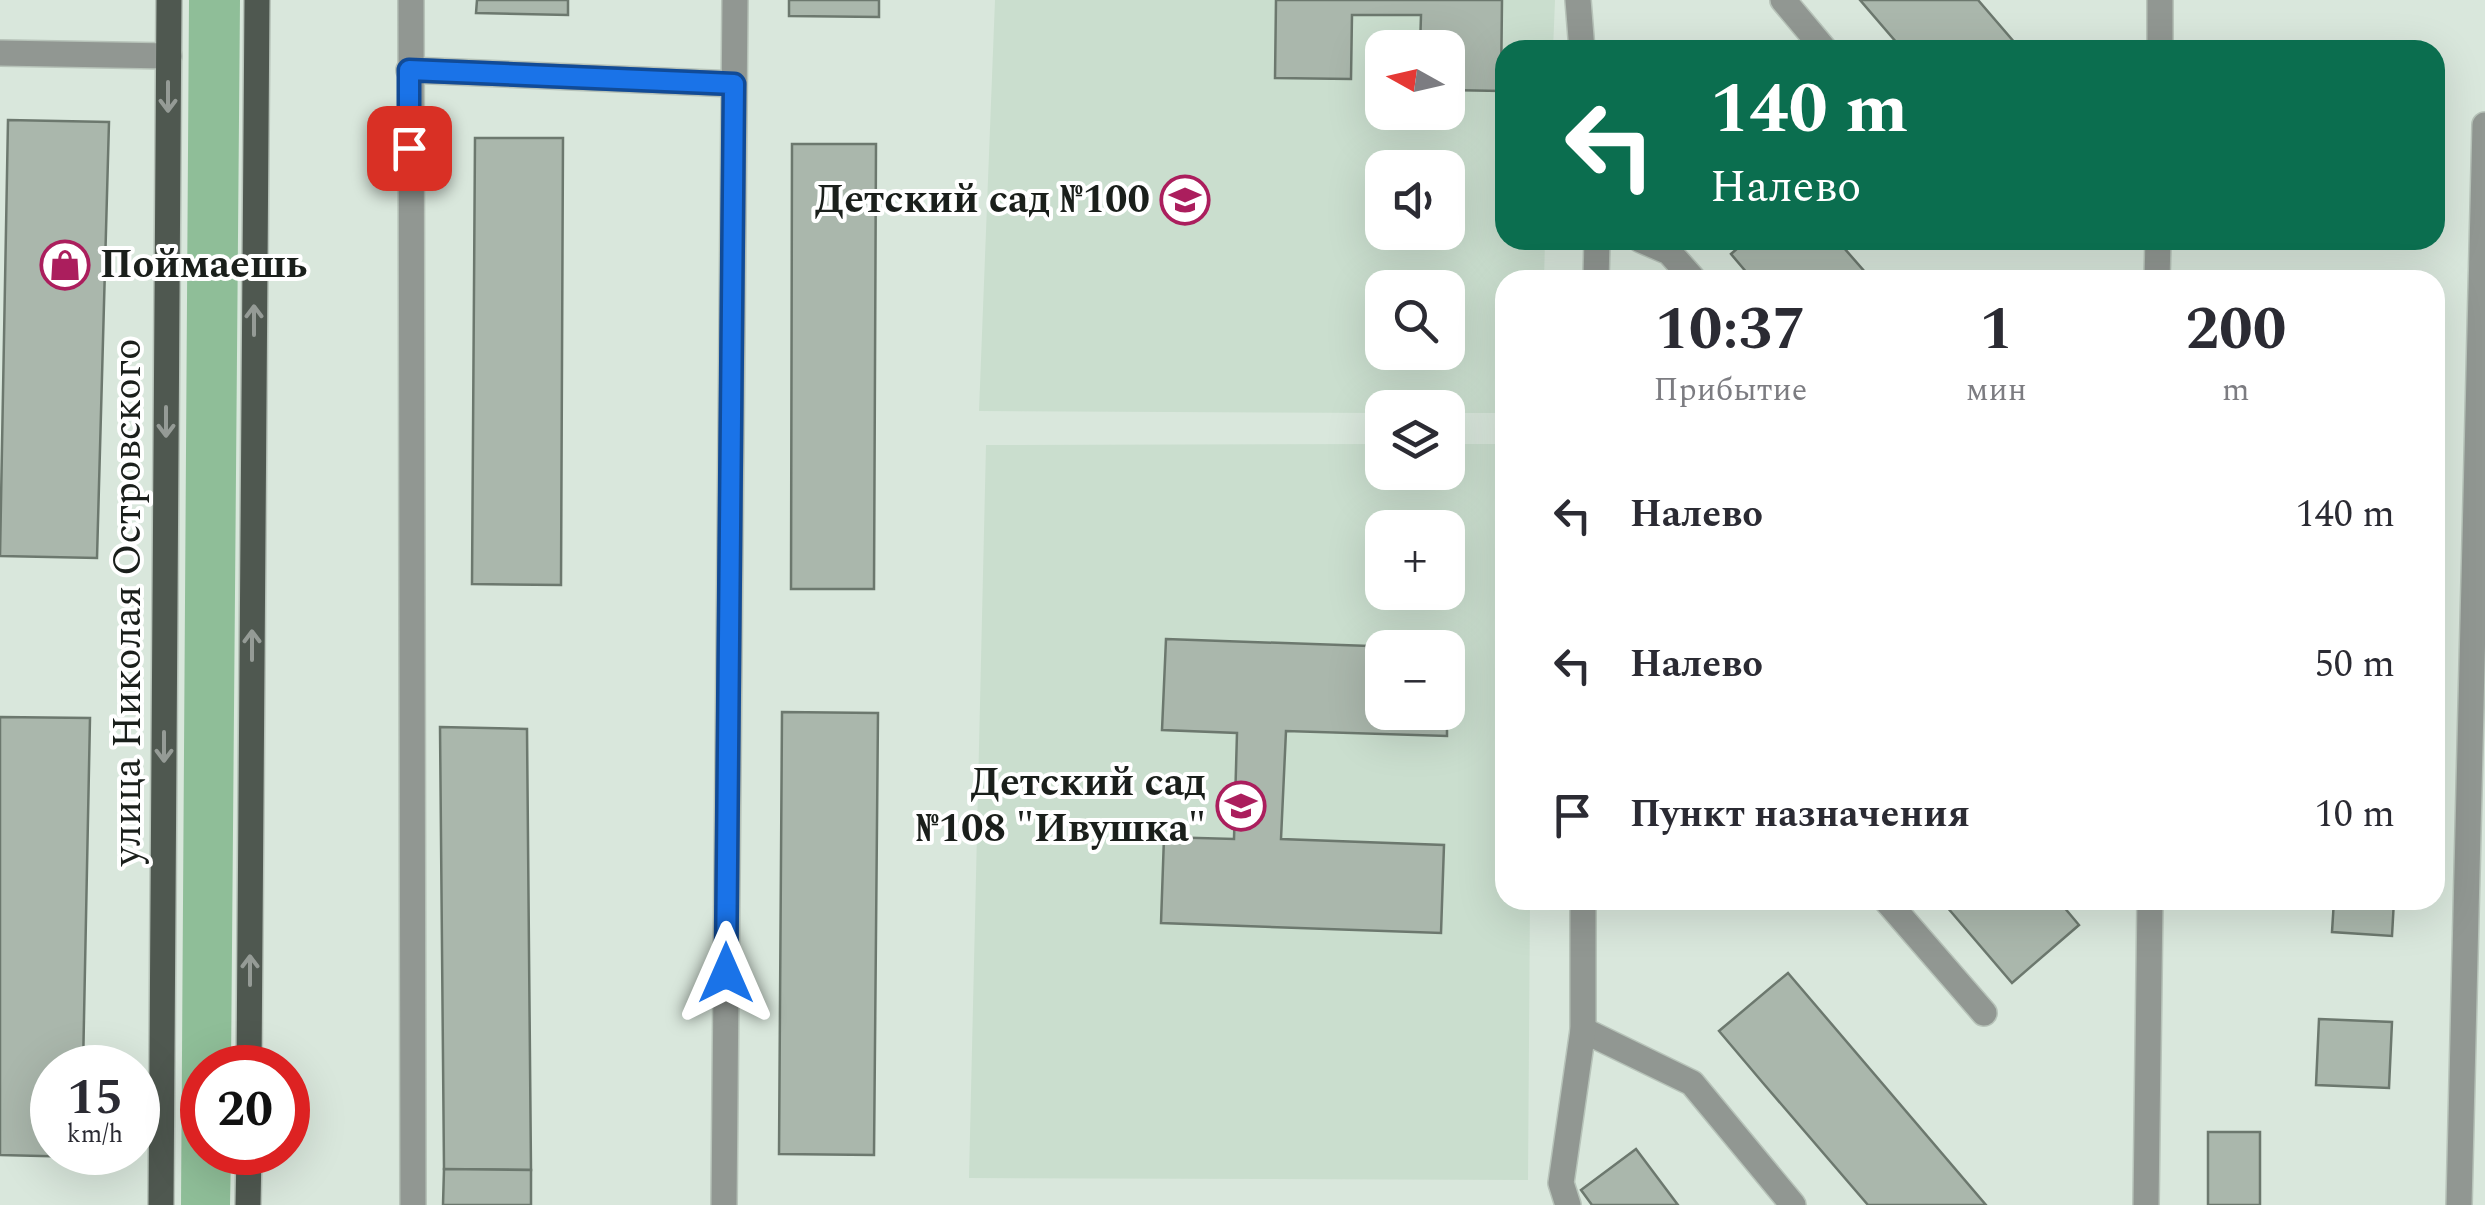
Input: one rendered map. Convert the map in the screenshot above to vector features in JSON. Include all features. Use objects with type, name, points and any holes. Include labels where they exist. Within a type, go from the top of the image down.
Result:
[{"type":"main road","name":"улица Николая Островского","points":[[161,1205],[169,0]]},
{"type":"main road","points":[[249,1045],[257,0]]},
{"type":"main road","points":[[248,1205],[249,1175]]},
{"type":"street","points":[[411,0],[413,1205]]},
{"type":"street","points":[[724,1205],[735,0]]},
{"type":"street","points":[[1578,0],[1581,40]]},
{"type":"street","points":[[1783,0],[1817,40]]},
{"type":"street","points":[[2160,0],[2160,40]]},
{"type":"street","points":[[0,54],[168,56]]},
{"type":"street","points":[[409,70],[734,84]]},
{"type":"street","points":[[2459,1205],[2484,125]]},
{"type":"street","points":[[1664,250],[1685,270]]},
{"type":"street","points":[[1568,1205],[1561,1183],[1583,1030],[1583,910]]},
{"type":"street","points":[[1895,910],[1984,1013]]},
{"type":"street","points":[[2146,1205],[2150,910]]},
{"type":"street","points":[[1583,1030],[1692,1083],[1793,1205]]},
{"type":"shaded area","name":"Детский сад №100","points":[[995,0],[1555,0],[1553,40],[1495,40],[1495,250],[1545,250],[1544,270],[1495,270],[1495,413],[1465,413],[1465,390],[1365,390],[1365,413],[979,411]]},
{"type":"shaded area","name":"Детский сад №108 \"Ивушка\"","points":[[1365,444],[1365,490],[1465,490],[1465,444],[1495,444],[1495,910],[1530,910],[1528,1180],[969,1178],[986,445]]},
{"type":"green space","points":[[189,0],[240,0],[231,1045],[182,1045]]},
{"type":"green space","points":[[181,1175],[231,1175],[230,1205],[181,1205]]},
{"type":"building","points":[[477,0],[568,0],[568,15],[476,13]]},
{"type":"building","points":[[789,0],[879,0],[879,17],[789,16]]},
{"type":"building","points":[[1276,0],[1502,0],[1502,40],[1495,40],[1495,91],[1465,90],[1465,30],[1421,30],[1421,15],[1352,15],[1351,79],[1275,78]]},
{"type":"building","points":[[1860,0],[1978,0],[2012,40],[1894,40]]},
{"type":"building","points":[[8,120],[109,122],[97,558],[0,556]]},
{"type":"building","points":[[475,138],[563,138],[561,585],[472,584]]},
{"type":"building","points":[[792,144],[876,144],[874,589],[791,589]]},
{"type":"building","points":[[1736,250],[1846,250],[1863,270],[1745,270],[1731,254]]},
{"type":"building","points":[[1166,639],[1365,646],[1365,730],[1447,730],[1447,736],[1286,731],[1281,839],[1444,845],[1441,933],[1161,923],[1164,837],[1234,839],[1237,733],[1162,730]]},
{"type":"building","points":[[782,712],[878,713],[874,1155],[779,1154]]},
{"type":"building","points":[[0,717],[90,718],[83,1045],[30,1045],[30,1156],[0,1155]]},
{"type":"building","points":[[440,727],[527,729],[531,1170],[444,1169]]},
{"type":"building","points":[[1950,910],[2066,910],[2079,925],[2012,983]]},
{"type":"building","points":[[2333,910],[2393,910],[2392,936],[2332,932]]},
{"type":"building","points":[[1788,973],[1986,1205],[1868,1205],[1763,1083],[1719,1031]]},
{"type":"building","points":[[2319,1019],[2392,1022],[2389,1088],[2316,1085]]},
{"type":"building","points":[[2208,1132],[2260,1132],[2260,1205],[2208,1205]]},
{"type":"building","points":[[1636,1149],[1678,1205],[1592,1205],[1581,1190]]},
{"type":"building","points":[[444,1169],[531,1170],[531,1205],[443,1205]]},
{"type":"place","name":"Детский сад №100","points":[[1185,200]]},
{"type":"place","name":"Поймаешь","points":[[65,265]]},
{"type":"place","name":"Детский сад №108 \"Ивушка\"","points":[[1241,806]]},
{"type":"route","points":[[409,148],[409,70],[734,84],[726,973]]}]
